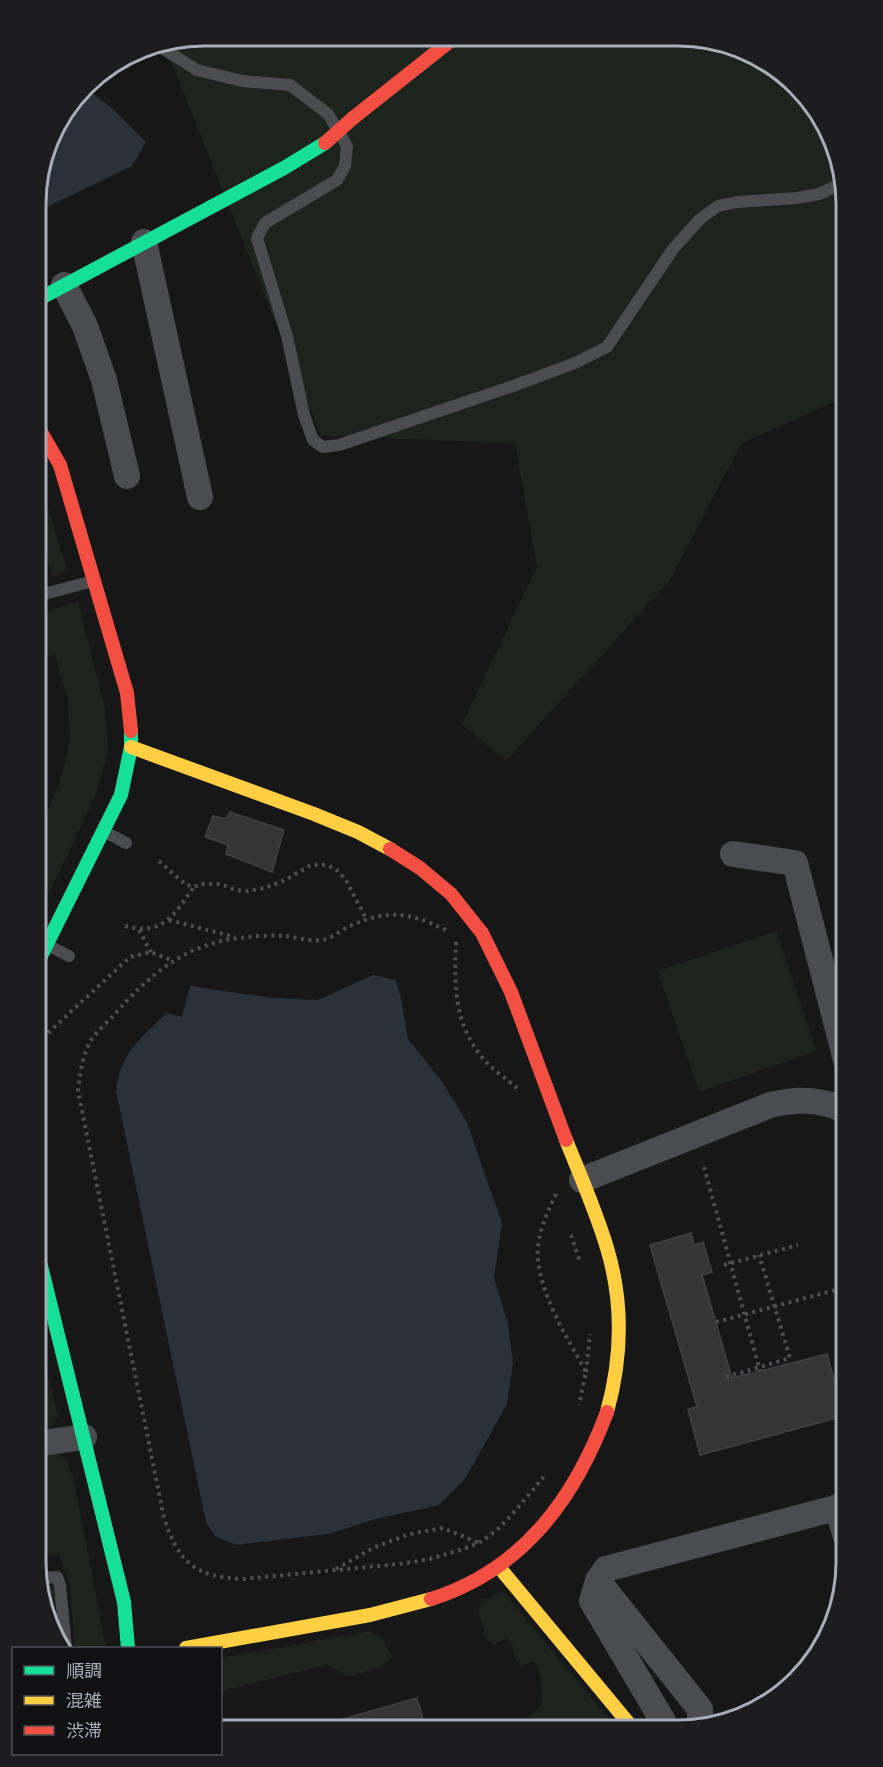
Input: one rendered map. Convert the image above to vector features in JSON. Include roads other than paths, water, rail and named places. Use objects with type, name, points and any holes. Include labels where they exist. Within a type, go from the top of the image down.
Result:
[{"type":"street","points":[[47,294],[284,168],[324,143],[443,46]]},
{"type":"street","points":[[144,242],[200,497]]},
{"type":"street","points":[[64,285],[85,326],[104,380],[127,476]]},
{"type":"street","points":[[46,943],[121,795],[131,747],[131,720],[127,693],[60,465],[47,442]]},
{"type":"street","points":[[131,747],[345,825],[399,853],[440,884],[480,930],[497,958],[607,1248],[615,1286],[618,1328],[616,1377],[597,1442],[564,1501],[533,1538],[500,1567],[453,1592],[392,1611],[192,1647]]},
{"type":"street","points":[[733,854],[795,863],[836,1021]]},
{"type":"street","points":[[582,1180],[787,1101],[804,1099],[821,1101],[836,1107]]},
{"type":"street","points":[[46,1287],[124,1602],[128,1647]]},
{"type":"street","points":[[46,1443],[84,1437]]},
{"type":"street","points":[[662,1720],[592,1601],[598,1581],[606,1569],[836,1508]]},
{"type":"street","points":[[500,1567],[626,1720]]},
{"type":"street","points":[[598,1581],[700,1709],[700,1718]]},
{"type":"lane","points":[[167,51],[197,70],[242,81],[290,85],[328,114],[347,146],[345,166],[337,180],[265,223],[257,238],[286,336],[304,415],[313,440],[323,447],[339,445],[516,385],[575,363],[607,347],[673,249],[700,219],[718,206],[737,202],[797,198],[819,194],[835,187]]},
{"type":"lane","points":[[47,593],[94,581]]},
{"type":"lane","points":[[104,832],[126,843]]},
{"type":"lane","points":[[46,944],[69,956]]},
{"type":"lane","points":[[47,1578],[57,1577],[60,1584],[65,1635]]}]
